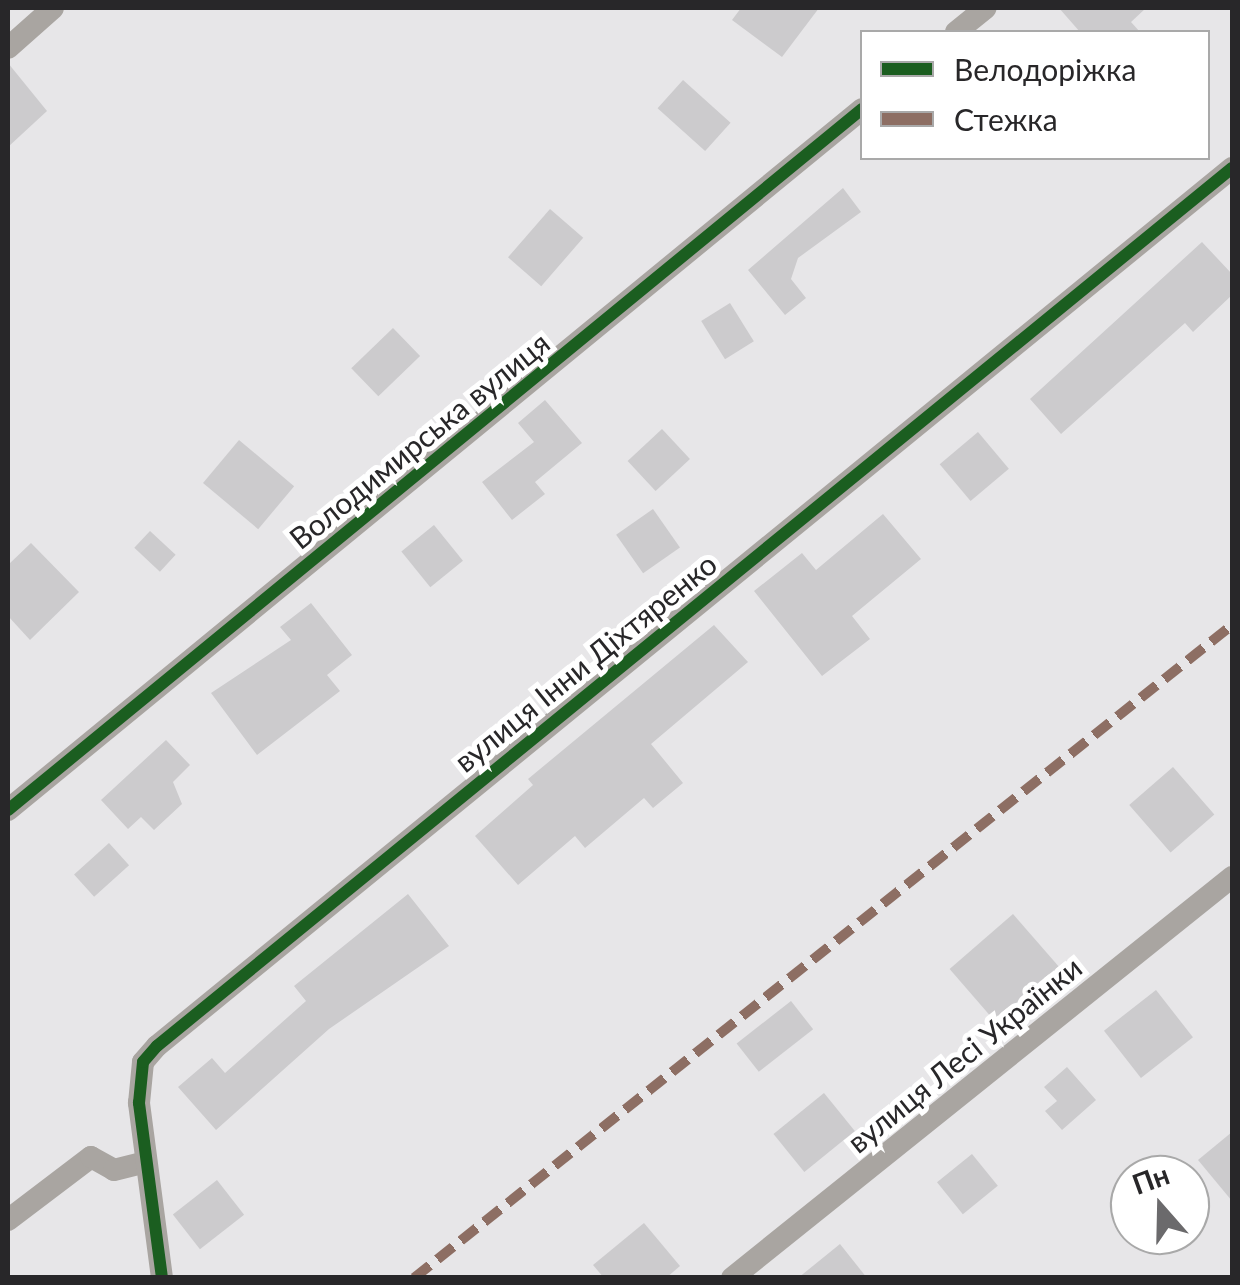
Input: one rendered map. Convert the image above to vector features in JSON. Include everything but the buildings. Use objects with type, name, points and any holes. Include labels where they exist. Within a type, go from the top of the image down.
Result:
[{"type":"street","points":[[8,48],[53,8]]},
{"type":"street","points":[[958,30],[986,8]]},
{"type":"street","name":"Володимирська вулиця","points":[[8,810],[860,111]]},
{"type":"street","name":"вулиця Інни Діхтяренко","points":[[162,1278],[146,1162],[140,1079],[157,1046],[1232,168]]},
{"type":"street","name":"вулиця Лесі Українки","points":[[732,1278],[1232,878]]},
{"type":"street","points":[[8,1220],[91,1156],[114,1170],[146,1162]]},
{"type":"marked path","points":[[414,1278],[1232,625]]},
{"type":"cycle path","points":[[8,810],[860,111]]},
{"type":"cycle path","points":[[162,1278],[139,1103],[143,1062],[157,1046],[1232,168]]}]
